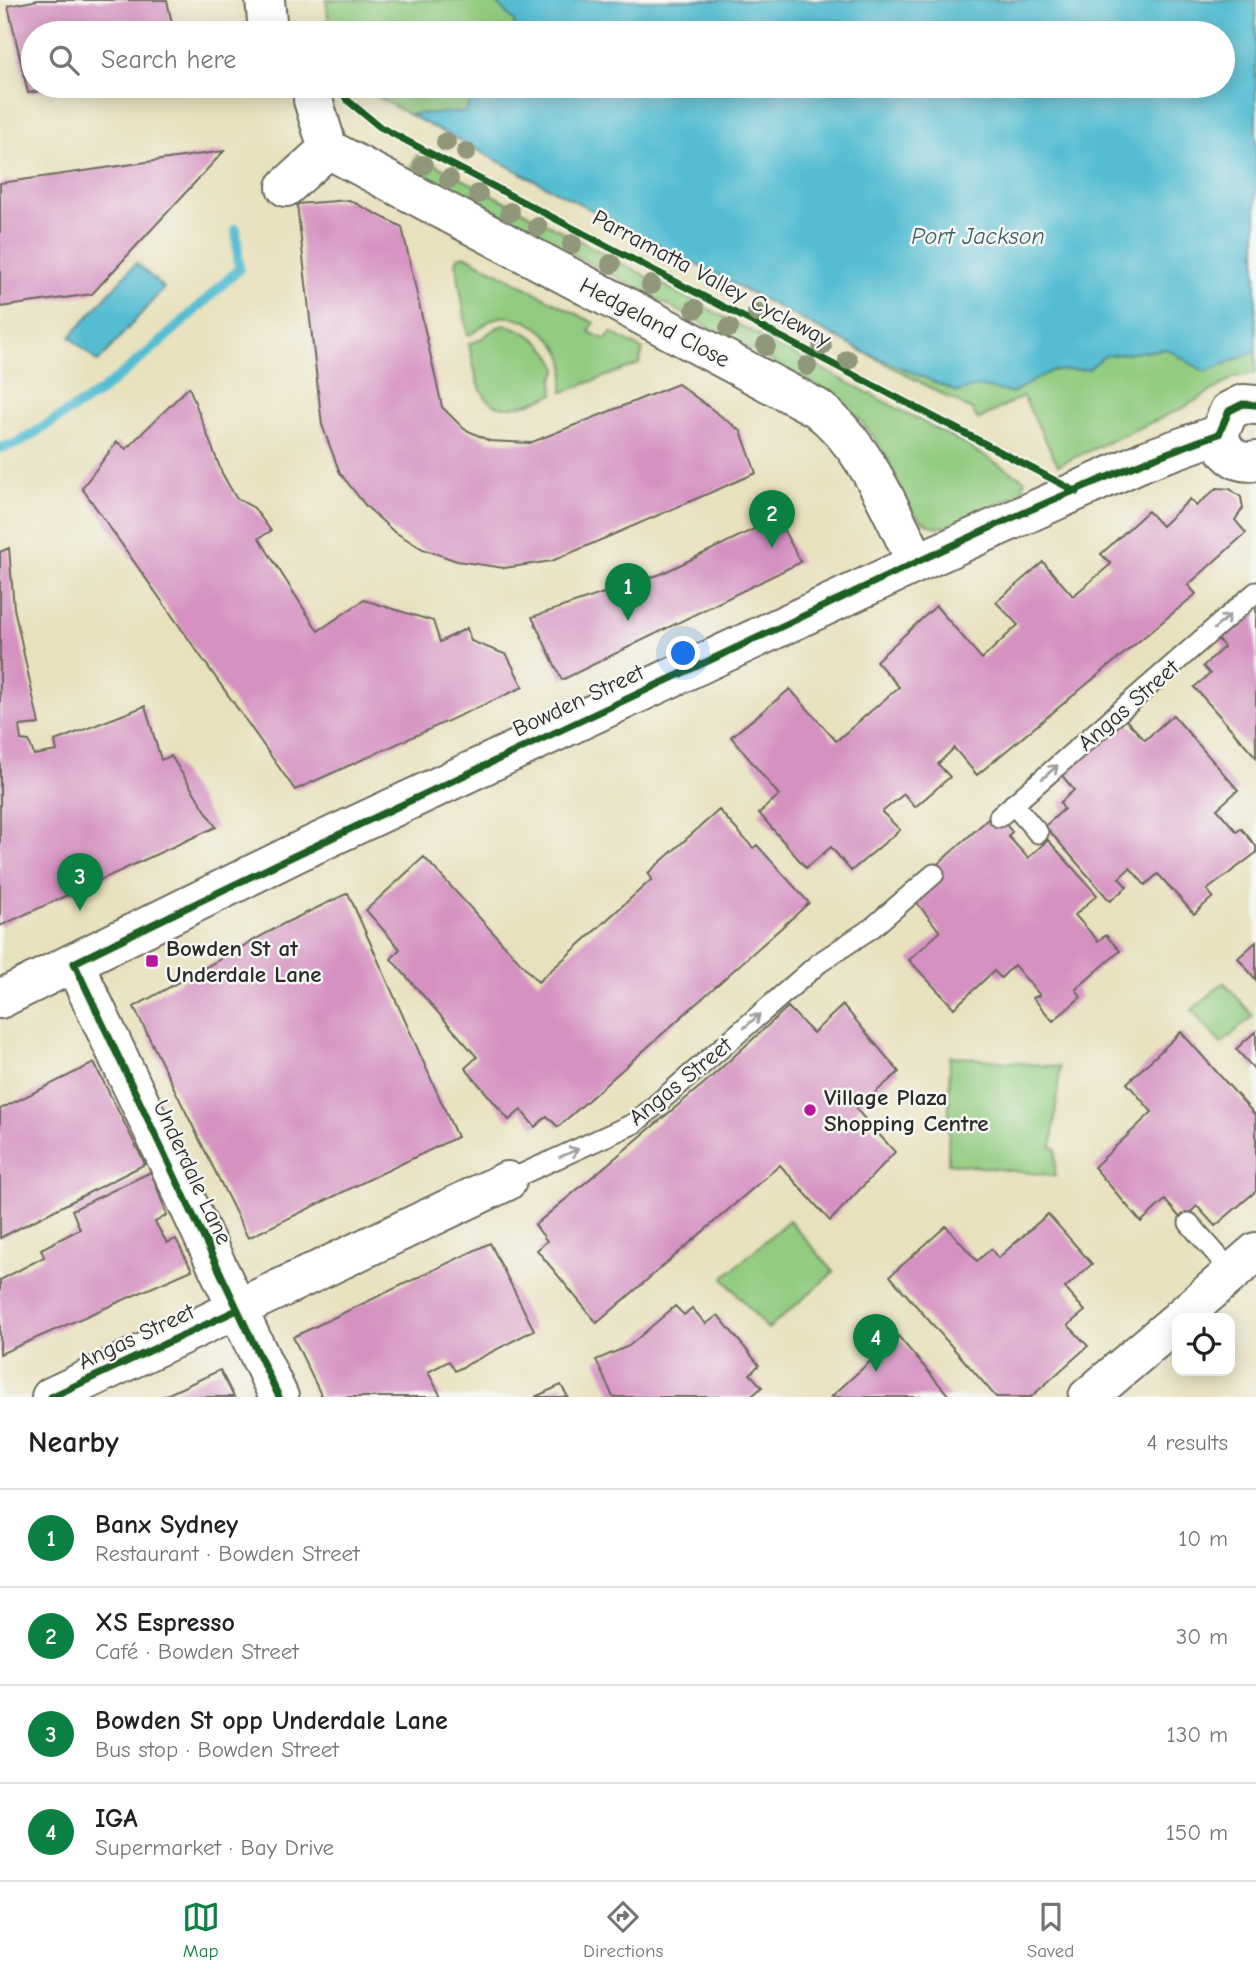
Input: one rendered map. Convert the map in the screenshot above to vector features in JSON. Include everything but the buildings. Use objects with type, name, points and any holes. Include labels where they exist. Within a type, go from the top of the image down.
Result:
[{"type":"street","points":[[286,187],[328,149],[313,100]]},
{"type":"street","name":"Hedgeland Close","points":[[328,149],[817,408],[842,430],[866,461],[917,563]]},
{"type":"street","points":[[1256,405],[1243,404],[1228,411],[1219,434],[1229,455],[1244,462],[1256,461]]},
{"type":"street","name":"Bowden Street","points":[[0,999],[298,852],[917,563],[1146,460],[1219,434]]},
{"type":"street","name":"Underdale Lane","points":[[74,963],[279,1397]]},
{"type":"street","name":"Angas Street","points":[[51,1397],[507,1181]]},
{"type":"street","points":[[1187,1313],[1244,1263]]},
{"type":"street","points":[[1088,1397],[1172,1326]]},
{"type":"lane","name":"Angas Street","points":[[1038,833],[1006,810],[1256,592]]},
{"type":"lane","name":"Angas Street","points":[[507,1181],[635,1123],[819,963],[873,927],[934,874]]},
{"type":"lane","points":[[1189,1223],[1244,1263]]},
{"type":"green space","points":[[326,0],[494,0],[514,21],[329,21]]},
{"type":"green space","points":[[379,98],[472,98],[465,113],[408,114]]},
{"type":"green space","points":[[417,155],[959,441],[1025,480],[1022,492],[976,516],[948,526],[934,526],[923,521],[913,512],[906,500],[888,459],[877,442],[836,396],[411,166]]},
{"type":"green space","points":[[464,255],[594,323],[589,332],[606,340],[611,332],[643,350],[639,364],[563,392],[564,360],[555,343],[539,328],[520,319],[500,317],[468,335],[456,263],[458,257]]},
{"type":"green space","points":[[1256,284],[1256,373],[1235,377],[1185,407],[1058,465],[1023,396],[978,420],[972,410],[856,348],[912,328]]},
{"type":"green space","points":[[506,325],[531,335],[549,353],[558,369],[553,379],[554,394],[514,407],[501,407],[483,394],[469,343]]},
{"type":"green space","points":[[1224,982],[1253,1016],[1221,1044],[1192,1010]]},
{"type":"green space","points":[[950,1056],[1060,1067],[1052,1147],[1056,1148],[1055,1176],[948,1163]]},
{"type":"green space","points":[[789,1220],[834,1272],[768,1329],[723,1278]]},
{"type":"water","name":"Port Jackson","points":[[494,0],[1256,0],[1256,351],[1205,372],[1167,349],[1104,356],[1089,369],[1051,371],[1012,393],[977,386],[957,392],[856,348],[408,114],[465,112],[471,98],[1235,98],[1235,21],[514,21]]},
{"type":"water","points":[[136,263],[164,288],[98,362],[70,337]]},
{"type":"waterway","points":[[0,448],[18,443],[100,392],[163,340],[239,269],[236,229]]},
{"type":"cycle path","name":"Parramatta Valley Cycleway","points":[[346,98],[380,127],[1077,492]]},
{"type":"cycle path","points":[[279,1397],[74,963],[976,534],[1096,481],[1219,434],[1229,411],[1243,404],[1256,405]]},
{"type":"cycle path","points":[[51,1397],[237,1310]]},
{"type":"place","name":"XS Espresso","points":[[772,548]]},
{"type":"place","name":"Banx Sydney","points":[[628,621]]},
{"type":"place","name":"Bowden St opp Underdale Lane","points":[[80,911]]},
{"type":"place","name":"Bowden St at Underdale Lane","points":[[152,961]]},
{"type":"place","name":"Village Plaza Shopping Centre","points":[[810,1110]]},
{"type":"place","name":"IGA","points":[[876,1372]]}]
